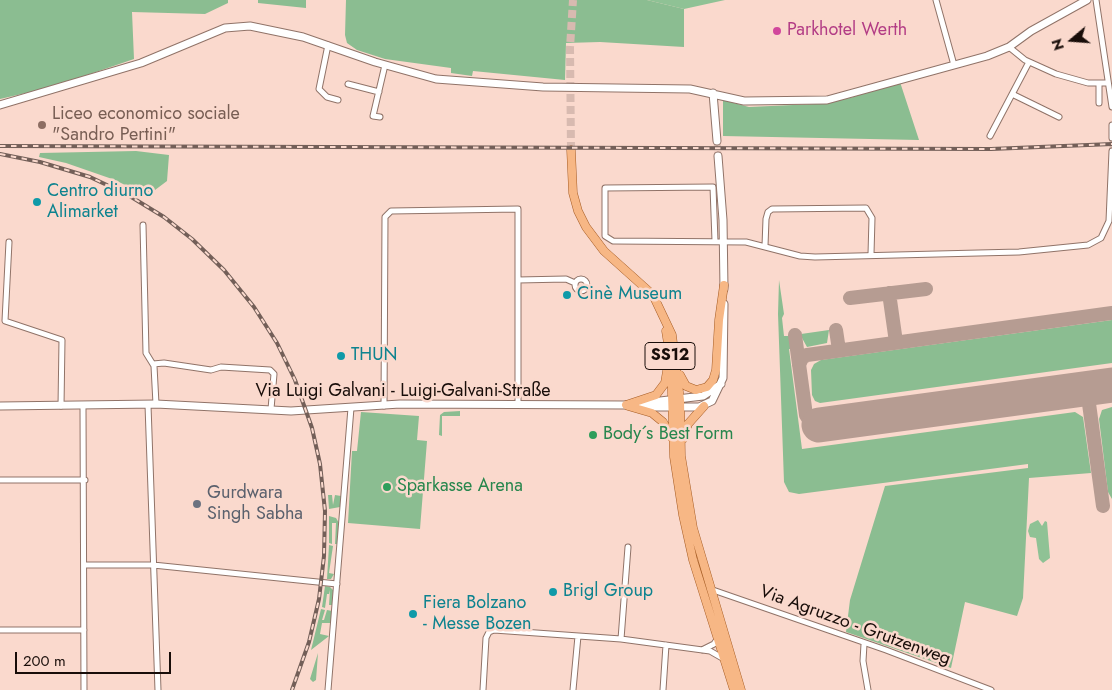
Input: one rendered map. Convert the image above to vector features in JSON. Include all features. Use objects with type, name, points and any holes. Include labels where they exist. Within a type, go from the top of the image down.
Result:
[{"type":"main road","name":"SS12","points":[[571,150],[573,193],[578,211],[586,228],[604,251],[656,299],[668,324],[676,351]]},
{"type":"main road","points":[[676,351],[679,371],[685,384],[696,390],[710,385],[716,370],[719,320],[724,285]]},
{"type":"main road","name":"SS12","points":[[643,286],[659,312],[669,346],[671,405]]},
{"type":"main road","points":[[626,405],[654,396],[666,381],[667,355],[659,312]]},
{"type":"main road","points":[[676,351],[681,453],[693,528],[741,690]]},
{"type":"main road","points":[[626,405],[652,413],[662,422],[673,447]]},
{"type":"main road","points":[[671,405],[673,447],[687,537],[734,690]]},
{"type":"main road","points":[[681,453],[688,424],[704,406]]},
{"type":"street","points":[[936,0],[954,65]]},
{"type":"street","points":[[0,105],[141,63],[225,28],[250,26],[328,46],[385,65],[436,79],[596,89],[680,88],[713,93],[744,101],[826,100],[954,65],[1009,47],[1032,31],[1087,0]]},
{"type":"street","points":[[1096,0],[1112,107]]},
{"type":"street","points":[[328,46],[319,89],[327,97],[338,100]]},
{"type":"street","points":[[1009,47],[1029,62],[1056,74],[1099,84],[1107,83]]},
{"type":"street","points":[[990,136],[1029,62]]},
{"type":"street","points":[[380,117],[373,116],[385,65]]},
{"type":"street","points":[[348,84],[379,92]]},
{"type":"street","points":[[1099,84],[1099,103]]},
{"type":"street","points":[[713,93],[717,141]]},
{"type":"street","points":[[1012,94],[1059,117]]},
{"type":"street","points":[[1112,125],[1112,138]]},
{"type":"street","points":[[715,241],[713,187],[605,188],[605,236],[612,241],[715,241],[724,241],[765,246],[800,256],[990,254],[1094,243],[1101,238],[1109,226],[1112,151]]},
{"type":"street","points":[[680,404],[704,406],[712,401],[721,384],[724,241],[718,156]]},
{"type":"street","points":[[765,246],[766,219],[768,212],[772,209],[866,208],[872,218],[871,254]]},
{"type":"street","points":[[384,406],[385,217],[391,211],[518,209],[518,405]]},
{"type":"street","points":[[143,225],[146,353],[153,364],[156,404]]},
{"type":"street","points":[[9,242],[5,321],[62,340],[61,406]]},
{"type":"street","points":[[518,280],[566,279],[575,283]]},
{"type":"street","points":[[153,364],[164,363],[211,370],[221,368],[270,370],[274,374],[271,410]]},
{"type":"street","points":[[680,404],[709,394],[721,384]]},
{"type":"street","name":"Via Luigi Galvani - Luigi-Galvani-Straße","points":[[0,406],[156,404],[291,411],[384,406],[680,404]]},
{"type":"street","points":[[148,405],[158,690]]},
{"type":"street","points":[[83,406],[85,480],[84,690]]},
{"type":"street","points":[[328,690],[350,408]]},
{"type":"street","points":[[0,480],[85,480]]},
{"type":"street","points":[[621,639],[628,547]]},
{"type":"street","points":[[84,565],[153,565],[337,584]]},
{"type":"street","name":"Via Agruzzo - Grutzenweg","points":[[710,589],[864,644],[886,650],[991,690]]},
{"type":"street","points":[[0,630],[84,630]]},
{"type":"street","points":[[483,690],[486,638],[489,632],[494,630],[621,639],[702,650],[716,653],[725,660]]},
{"type":"street","points":[[573,690],[578,636]]},
{"type":"street","points":[[702,650],[714,644],[718,638]]},
{"type":"street","points":[[864,644],[863,661],[868,690]]},
{"type":"street","points":[[662,690],[666,645]]},
{"type":"green space","points":[[0,0],[228,0],[228,3],[205,14],[132,12],[134,59],[52,87],[0,99]]},
{"type":"green space","points":[[258,0],[306,0],[306,8],[258,3]]},
{"type":"green space","points":[[346,0],[647,0],[684,9],[684,47],[600,42],[566,43],[565,80],[473,71],[472,76],[451,73],[451,68],[385,59],[357,50],[347,43],[345,35]]},
{"type":"green space","points":[[647,0],[725,0],[684,9]]},
{"type":"green space","points":[[900,82],[919,140],[723,136],[723,100],[749,107],[815,104],[850,98]]},
{"type":"green space","points":[[136,151],[169,155],[167,181],[147,196],[115,180],[66,163],[39,157],[40,153]]},
{"type":"green space","points":[[779,280],[784,314],[782,318],[784,336],[789,336],[802,449],[1075,412],[1083,417],[1091,473],[1029,478],[1023,598],[1017,616],[965,602],[951,668],[846,632],[850,600],[885,486],[1028,468],[1028,464],[799,494],[789,492],[784,482],[778,314]]},
{"type":"green space","points":[[1112,320],[1112,363],[820,403],[815,401],[812,395],[811,370],[814,364],[821,360]]},
{"type":"green space","points":[[829,330],[827,343],[807,347],[801,334]]},
{"type":"green space","points":[[1112,407],[1112,499],[1108,492],[1099,419],[1102,410]]},
{"type":"green space","points":[[460,411],[460,416],[442,416],[442,436],[439,435],[440,415],[444,412]]},
{"type":"green space","name":"Sparkasse Arena","points":[[361,412],[419,416],[417,440],[427,441],[420,529],[348,523],[352,451],[357,451]]},
{"type":"green space","points":[[328,495],[332,495],[333,505],[335,495],[341,496],[340,507],[329,509]]},
{"type":"green space","points":[[329,516],[336,518],[339,523],[337,544],[335,544],[336,523],[332,523],[332,544],[329,543]]},
{"type":"green space","points":[[1038,520],[1042,526],[1045,521],[1047,522],[1050,558],[1043,563],[1039,559],[1036,538],[1030,537],[1028,531],[1030,524]]},
{"type":"green space","points":[[329,545],[333,546],[329,573],[334,574],[331,579],[327,579]]},
{"type":"green space","points":[[325,586],[333,590],[332,605],[329,605],[330,590],[329,594],[327,594],[325,608],[322,607]]},
{"type":"green space","points":[[321,609],[325,610],[322,620],[324,620],[327,610],[332,611],[331,623],[322,623],[320,634],[329,636],[311,650]]},
{"type":"green space","points":[[318,653],[316,680],[313,682],[310,679]]},
{"type":"taxiway","points":[[850,298],[926,289]]},
{"type":"taxiway","points":[[889,293],[896,342]]},
{"type":"taxiway","points":[[799,365],[802,358],[807,355],[1112,313]]},
{"type":"taxiway","points":[[836,330],[839,350]]},
{"type":"taxiway","points":[[795,335],[806,415],[811,423],[819,425]]},
{"type":"taxiway","points":[[1087,389],[1103,506]]},
{"type":"runway","points":[[819,425],[1112,385]]},
{"type":"tunnel","points":[[571,150],[570,48],[573,0]]},
{"type":"tunnel","points":[[1112,138],[1112,151]]},
{"type":"tunnel","points":[[717,141],[718,156]]},
{"type":"railway","points":[[0,146],[991,149],[1112,144]]},
{"type":"railway","points":[[0,154],[40,162],[90,177],[128,195],[164,217],[192,239],[224,270],[254,307],[277,343],[295,380],[312,428],[320,464],[325,511],[324,556],[319,599],[309,642],[292,690]]},
{"type":"place","name":"Parkhotel Werth","points":[[777,31]]},
{"type":"place","name":"Liceo economico sociale \"Sandro Pertini\"","points":[[42,125]]},
{"type":"place","name":"Centro diurno Alimarket","points":[[37,202]]},
{"type":"place","name":"Cinè Museum","points":[[567,295]]},
{"type":"place","name":"THUN","points":[[341,356]]},
{"type":"place","name":"Body´s Best Form","points":[[593,435]]},
{"type":"place","name":"Sparkasse Arena","points":[[387,487]]},
{"type":"place","name":"Gurdwara Singh Sabha","points":[[197,504]]},
{"type":"place","name":"Brigl Group","points":[[553,592]]},
{"type":"place","name":"Fiera Bolzano - Messe Bozen","points":[[413,614]]}]
